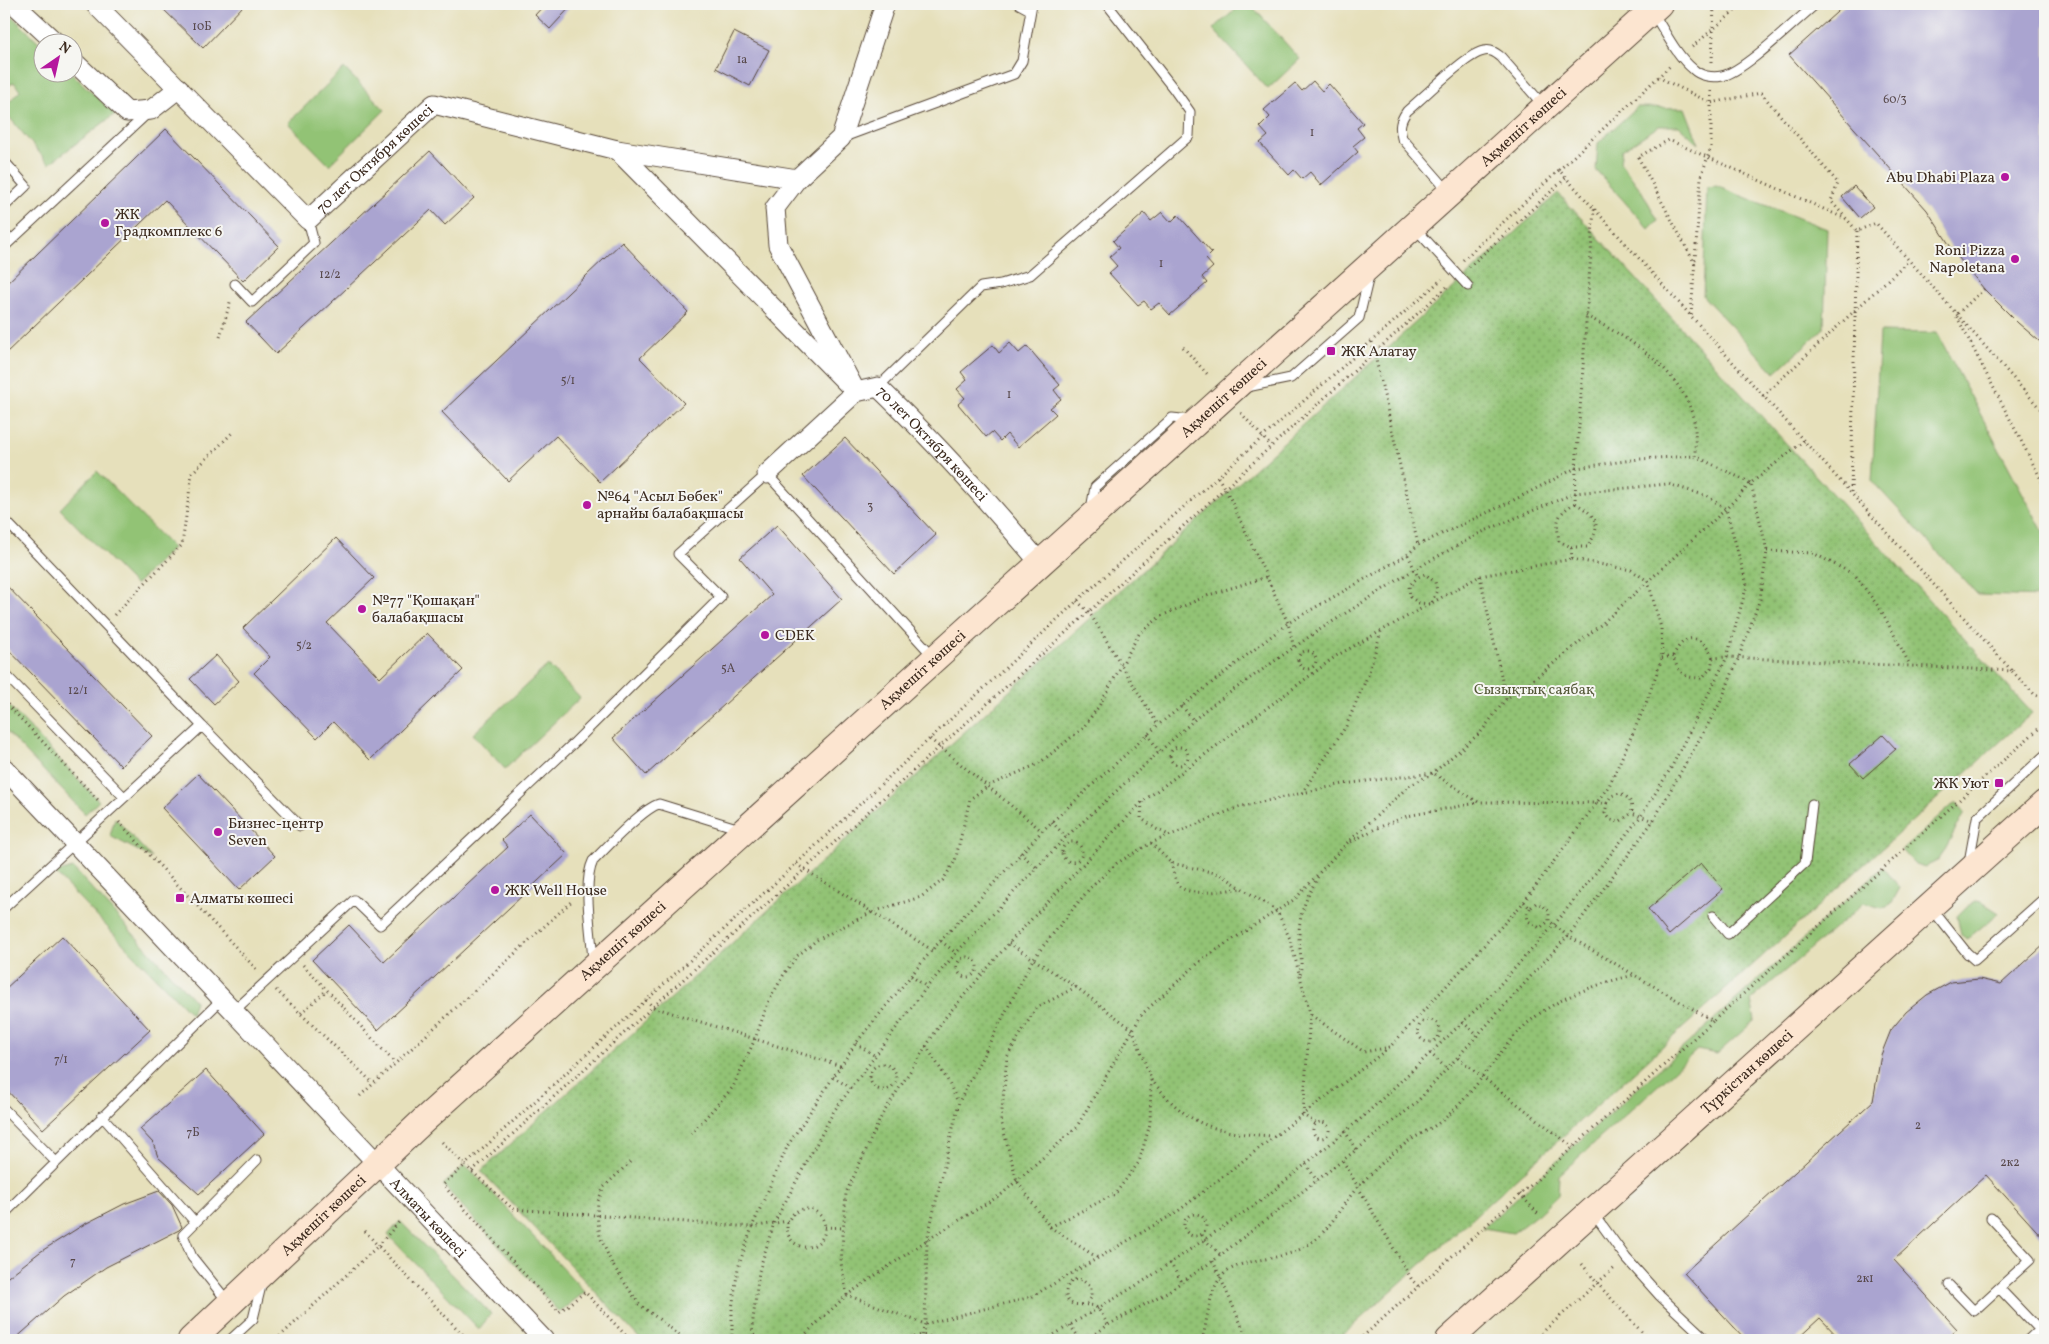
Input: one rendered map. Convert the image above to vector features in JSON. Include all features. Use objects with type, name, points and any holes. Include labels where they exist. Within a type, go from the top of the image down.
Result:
[{"type":"main road","name":"Ақмешіт көшесі","points":[[191,1340],[378,1164],[1198,420],[1236,401],[1372,264],[1655,7]]},
{"type":"main road","name":"Түркістан көшесі","points":[[1449,1340],[2045,803]]},
{"type":"street","points":[[14,4],[43,32]]},
{"type":"street","name":"70 лет Октября көшесі","points":[[95,4],[308,220],[434,104],[617,150],[798,179]]},
{"type":"street","name":"70 лет Октября көшесі","points":[[885,4],[841,138],[798,179],[775,208],[778,245],[856,392],[878,387],[925,432],[999,513],[1040,563]]},
{"type":"street","points":[[82,69],[127,112],[151,110],[179,88]]},
{"type":"street","points":[[617,150],[856,392],[767,474]]},
{"type":"street","name":"Алматы көшесі","points":[[4,768],[544,1340]]},
{"type":"lane","points":[[841,138],[1014,74],[1022,61],[1031,7],[1019,4]]},
{"type":"lane","points":[[878,387],[981,287],[1001,284],[1030,275],[1189,136],[1190,112],[1107,4]]},
{"type":"lane","points":[[1655,7],[1681,57],[1694,70],[1712,77],[1722,76],[1744,64],[1816,4]]},
{"type":"lane","points":[[1450,193],[1402,138],[1401,120],[1407,111],[1469,58],[1482,50],[1493,51],[1501,57],[1545,107]]},
{"type":"lane","points":[[4,247],[151,110]]},
{"type":"lane","points":[[4,161],[26,186],[4,207]]},
{"type":"lane","points":[[235,284],[252,302],[314,242],[308,220]]},
{"type":"lane","points":[[1413,226],[1468,286]]},
{"type":"lane","points":[[4,1214],[102,1116],[228,1005],[266,980],[354,900],[380,925],[568,749],[721,597],[678,554],[767,474],[935,658]]},
{"type":"lane","points":[[4,519],[300,826]]},
{"type":"lane","points":[[4,673],[124,798]]},
{"type":"lane","points":[[4,908],[202,726]]},
{"type":"lane","points":[[1967,874],[1977,818],[2045,755]]},
{"type":"lane","points":[[594,967],[588,886],[590,868],[593,861],[653,806],[659,804],[745,830]]},
{"type":"lane","points":[[1713,916],[1728,934],[1805,863],[1812,804]]},
{"type":"lane","points":[[1930,907],[1975,960],[2040,901]]},
{"type":"lane","points":[[4,1109],[56,1162]]},
{"type":"lane","points":[[102,1116],[194,1221]]},
{"type":"lane","points":[[229,1304],[192,1256],[183,1235],[194,1221],[257,1160]]},
{"type":"lane","points":[[1592,1212],[1626,1258],[1660,1296],[1707,1340]]},
{"type":"lane","points":[[1949,1285],[1974,1312],[2030,1260],[1991,1218]]},
{"type":"lane","points":[[230,1340],[254,1319],[265,1271]]},
{"type":"lane","points":[[2000,1288],[2042,1327],[2028,1340]]},
{"type":"path","points":[[1691,316],[1700,177],[1711,147],[1714,4]]},
{"type":"path","points":[[472,1172],[1375,352],[1560,170],[1681,57],[1743,4]]},
{"type":"path","points":[[1760,93],[1838,184],[1831,201],[1857,231],[1851,492]]},
{"type":"path","points":[[1695,264],[1638,157],[1668,140],[1847,220]]},
{"type":"path","points":[[1560,170],[2012,671],[2035,695],[2045,698]]},
{"type":"path","points":[[630,1340],[585,1292],[559,1312],[443,1185],[796,864],[1077,601],[1372,342],[1566,178]]},
{"type":"path","points":[[1575,503],[1594,209]]},
{"type":"path","points":[[1857,231],[1876,223],[2045,414]]},
{"type":"path","points":[[1763,396],[1909,260]]},
{"type":"path","points":[[220,337],[235,284]]},
{"type":"path","points":[[1956,315],[1984,289]]},
{"type":"path","points":[[1956,315],[2045,487]]},
{"type":"path","points":[[1586,316],[1608,327],[1656,361],[1683,393],[1694,421],[1695,456]]},
{"type":"path","points":[[1372,342],[1418,545]]},
{"type":"path","points":[[1183,347],[1208,375]]},
{"type":"path","points":[[1236,401],[1271,446]]},
{"type":"path","points":[[105,625],[182,545],[192,474],[232,433]]},
{"type":"path","points":[[799,1340],[847,1295],[927,1240],[1002,1194],[1018,1181],[1076,1128],[1142,1014],[1204,958],[1295,899],[1346,844],[1409,786],[1433,773],[1481,732],[1506,699],[1538,676],[1604,622],[1726,509],[1751,483],[1804,440]]},
{"type":"path","points":[[732,1340],[732,1309],[738,1268],[752,1227],[788,1145],[856,1043],[932,950],[1020,853],[1158,725],[1288,623],[1408,555],[1418,545],[1510,502],[1576,468],[1639,459],[1695,456],[1751,483]]},
{"type":"path","points":[[1218,477],[1288,623],[1294,648]]},
{"type":"path","points":[[1070,1325],[1077,1335],[1086,1340],[1213,1261],[1343,1161],[1414,1105],[1568,936],[1654,821],[1720,703],[1739,657],[1760,599],[1767,550],[1751,483]]},
{"type":"path","points":[[755,1340],[752,1328],[759,1271],[774,1223],[834,1111],[927,987],[956,953],[1065,838],[1205,710],[1298,645],[1415,569],[1480,533],[1575,493],[1668,484],[1707,496],[1726,509],[1747,586],[1727,657],[1671,768],[1641,816],[1554,925],[1483,1003],[1442,1042],[1345,1131],[1262,1200],[1170,1263],[1045,1340]]},
{"type":"path","points":[[1575,503],[1589,512],[1596,521],[1596,535],[1587,547],[1571,547],[1559,541],[1557,525],[1561,512],[1575,503]]},
{"type":"path","points":[[1571,547],[1572,559]]},
{"type":"path","points":[[1767,550],[1813,553],[1856,575],[1881,610],[1911,666]]},
{"type":"path","points":[[1408,555],[1418,577]]},
{"type":"path","points":[[1572,559],[1630,570],[1648,581],[1660,628],[1662,658],[1645,706],[1608,786],[1524,902],[1390,1047],[1182,1209],[1031,1297],[924,1324],[847,1295],[841,1263],[846,1193],[882,1115],[943,1020],[1009,943],[1142,802],[1336,656],[1480,576],[1572,559]]},
{"type":"path","points":[[1426,574],[1435,582],[1437,590],[1431,604],[1419,603],[1410,597],[1409,586],[1418,577],[1426,574]]},
{"type":"path","points":[[691,1134],[733,1087],[755,1039],[768,1003],[784,974],[797,956],[817,940],[872,912],[921,897],[943,880],[955,861],[970,799],[988,786],[1038,764],[1082,729],[1099,706],[1139,634],[1161,616],[1209,595],[1266,576]]},
{"type":"path","points":[[1480,576],[1506,699]]},
{"type":"path","points":[[1077,601],[1089,612],[1158,725]]},
{"type":"path","points":[[1302,792],[1346,726],[1368,675],[1381,631]]},
{"type":"path","points":[[1686,639],[1698,639],[1707,645],[1713,658],[1711,668],[1702,678],[1689,678],[1678,671],[1673,656],[1677,647],[1686,639]]},
{"type":"path","points":[[1298,645],[1303,651]]},
{"type":"path","points":[[1308,650],[1316,655],[1317,660],[1312,669],[1302,668],[1299,665],[1299,655],[1303,651],[1308,650]]},
{"type":"path","points":[[1662,658],[1673,656]]},
{"type":"path","points":[[1713,658],[1739,657],[2012,671]]},
{"type":"path","points":[[1312,669],[1314,673]]},
{"type":"path","points":[[4,701],[266,980],[373,1083]]},
{"type":"path","points":[[1182,706],[1194,720]]},
{"type":"path","points":[[1358,1340],[2045,723]]},
{"type":"path","points":[[1148,734],[1158,752]]},
{"type":"path","points":[[930,739],[1042,831]]},
{"type":"path","points":[[1168,744],[1173,750]]},
{"type":"path","points":[[1178,747],[1183,748],[1187,752],[1188,758],[1185,763],[1175,764],[1171,760],[1170,755],[1173,750],[1178,747]]},
{"type":"path","points":[[1185,763],[1188,767]]},
{"type":"path","points":[[922,1335],[927,1240],[959,1102],[1033,959],[1089,889],[1117,863],[1151,843],[1239,806],[1343,784],[1433,773],[1478,802]]},
{"type":"path","points":[[1619,793],[1628,797],[1632,802],[1632,813],[1619,822],[1611,820],[1605,813],[1611,796],[1619,793]]},
{"type":"path","points":[[1142,802],[1140,818],[1156,829],[1170,835]]},
{"type":"path","points":[[1346,844],[1375,829],[1408,816],[1478,802],[1607,803]]},
{"type":"path","points":[[1632,813],[1654,821]]},
{"type":"path","points":[[1052,822],[1068,843],[1078,845],[1082,855],[1075,862],[1065,860],[1062,850],[1068,843]]},
{"type":"path","points":[[1151,843],[1171,863],[1177,884],[1185,890],[1201,892],[1242,888]]},
{"type":"path","points":[[1020,853],[1037,868]]},
{"type":"path","points":[[1079,859],[1084,863]]},
{"type":"path","points":[[1171,863],[1220,874],[1277,911],[1290,939],[1310,1014],[1303,1115]]},
{"type":"path","points":[[796,864],[932,950]]},
{"type":"path","points":[[1300,974],[1302,966],[1299,936],[1301,916],[1305,899],[1320,872]]},
{"type":"path","points":[[360,1096],[588,886]]},
{"type":"path","points":[[1524,902],[1530,908]]},
{"type":"path","points":[[1536,903],[1542,905],[1549,911],[1549,921],[1540,928],[1534,926],[1528,921],[1527,915],[1530,908],[1536,903]]},
{"type":"path","points":[[1549,921],[1568,936],[1712,1021]]},
{"type":"path","points":[[941,940],[956,953]]},
{"type":"path","points":[[1009,943],[1076,987],[1133,1030],[1151,1079],[1150,1124],[1139,1162],[1115,1194],[1050,1226]]},
{"type":"path","points":[[293,956],[395,1063]]},
{"type":"path","points":[[952,958],[959,961],[968,957],[973,959],[977,963],[976,974]]},
{"type":"path","points":[[959,961],[957,966],[961,976],[971,977],[976,974]]},
{"type":"path","points":[[976,974],[980,978]]},
{"type":"path","points":[[1202,1340],[1212,1291],[1221,1278],[1244,1262],[1284,1257],[1306,1246],[1329,1227],[1358,1187],[1408,1142],[1444,1120],[1484,1078],[1513,1038],[1536,1016],[1564,1000],[1600,984],[1635,975]]},
{"type":"path","points":[[911,976],[927,987]]},
{"type":"path","points":[[1076,987],[1036,1008],[1007,1056],[1001,1121],[1018,1181],[1050,1226],[1098,1258]]},
{"type":"path","points":[[301,1013],[327,990]]},
{"type":"path","points":[[646,1000],[653,1008],[841,1066]]},
{"type":"path","points":[[1310,1014],[1364,1052],[1390,1047]]},
{"type":"path","points":[[1415,1020],[1420,1024]]},
{"type":"path","points":[[1430,1020],[1436,1022],[1440,1032],[1438,1038],[1428,1042],[1422,1040],[1418,1036],[1420,1024],[1430,1020]]},
{"type":"path","points":[[1463,1022],[1478,1036]]},
{"type":"path","points":[[1438,1038],[1442,1042]]},
{"type":"path","points":[[856,1043],[874,1056]]},
{"type":"path","points":[[926,1046],[948,1079],[959,1102]]},
{"type":"path","points":[[1430,1053],[1447,1069]]},
{"type":"path","points":[[1458,1058],[1573,1147]]},
{"type":"path","points":[[876,1065],[890,1066],[896,1077],[894,1084],[882,1090],[876,1088],[871,1083],[870,1076],[872,1070],[876,1065]]},
{"type":"path","points":[[866,1068],[872,1070]]},
{"type":"path","points":[[833,1077],[851,1088]]},
{"type":"path","points":[[1151,1079],[1178,1108],[1202,1124],[1231,1134],[1275,1136]]},
{"type":"path","points":[[894,1084],[899,1088]]},
{"type":"path","points":[[1303,1115],[1317,1124],[1326,1124],[1329,1128],[1326,1137]]},
{"type":"path","points":[[1317,1124],[1314,1133],[1317,1137],[1326,1137]]},
{"type":"path","points":[[1345,1131],[1356,1150]]},
{"type":"path","points":[[1326,1137],[1331,1143]]},
{"type":"path","points":[[442,1142],[513,1209],[752,1227],[788,1221]]},
{"type":"path","points":[[1343,1161],[1412,1280],[1418,1286]]},
{"type":"path","points":[[630,1162],[604,1186],[598,1201],[597,1216],[600,1236],[612,1264],[639,1304],[686,1340]]},
{"type":"path","points":[[1306,1164],[1317,1181]]},
{"type":"path","points":[[1520,1194],[1538,1214]]},
{"type":"path","points":[[1182,1209],[1188,1216]]},
{"type":"path","points":[[798,1210],[813,1210],[819,1214],[825,1227],[824,1234],[814,1245],[800,1246],[793,1242],[787,1228],[792,1214],[798,1210]]},
{"type":"path","points":[[1194,1214],[1204,1218],[1207,1224],[1206,1230],[1202,1235],[1190,1236],[1186,1232],[1184,1221],[1188,1216],[1194,1214]]},
{"type":"path","points":[[276,1340],[378,1246],[400,1221]]},
{"type":"path","points":[[825,1227],[843,1228]]},
{"type":"path","points":[[365,1231],[468,1340]]},
{"type":"path","points":[[1202,1235],[1221,1255]]},
{"type":"path","points":[[1534,1340],[1626,1258]]},
{"type":"path","points":[[1213,1261],[1248,1340]]},
{"type":"path","points":[[1170,1263],[1182,1282]]},
{"type":"path","points":[[1582,1264],[1649,1340]]},
{"type":"path","points":[[1073,1273],[1076,1279]]},
{"type":"path","points":[[1087,1303],[1092,1293],[1091,1287],[1082,1280],[1076,1279],[1067,1286],[1067,1298],[1076,1306],[1087,1303],[1097,1308],[1108,1325]]},
{"type":"path","points":[[910,1340],[922,1335],[929,1335],[936,1340]]},
{"type":"green space","points":[[1242,4],[1250,4],[1300,59],[1268,89],[1213,29]]},
{"type":"green space","points":[[4,9],[32,36],[32,82],[81,82],[115,114],[49,164],[4,111],[4,107],[20,91],[14,82],[4,89]]},
{"type":"green space","points":[[344,68],[385,110],[329,165],[288,123]]},
{"type":"green space","points":[[1637,107],[1685,108],[1699,144],[1679,126],[1659,126],[1622,150],[1620,162],[1641,190],[1658,220],[1649,229],[1596,170],[1598,143]]},
{"type":"green space","points":[[1716,186],[1827,229],[1824,328],[1775,373],[1703,296],[1707,187]]},
{"type":"green space","name":"Сызықтық саябақ","points":[[1558,193],[2032,713],[1337,1340],[641,1340],[481,1171]]},
{"type":"green space","points":[[1880,332],[1937,333],[2045,535],[2045,597],[1978,595],[1872,481]]},
{"type":"green space","points":[[97,471],[173,548],[135,585],[60,509]]},
{"type":"green space","points":[[548,665],[580,698],[505,769],[473,734]]},
{"type":"green space","points":[[4,701],[99,801],[85,814],[4,729]]},
{"type":"green space","points":[[1956,802],[1965,812],[1939,860],[1925,867],[1915,864],[1902,850]]},
{"type":"green space","points":[[115,818],[152,858],[110,836]]},
{"type":"green space","points":[[1883,867],[1900,888],[1891,904],[1882,908],[1864,903],[1751,1000],[1755,1020],[1717,1054],[1697,1050],[1559,1175],[1558,1195],[1538,1214],[1513,1233],[1483,1228]]},
{"type":"green space","points":[[73,868],[195,1001],[191,1014],[55,873]]},
{"type":"green space","points":[[1976,901],[1982,902],[1999,913],[1967,939],[1961,935],[1957,916]]},
{"type":"green space","points":[[465,1165],[585,1292],[559,1312],[443,1185]]},
{"type":"green space","points":[[400,1221],[491,1314],[479,1329],[388,1235]]},
{"type":"building","points":[[158,4],[245,4],[203,48]]},
{"type":"building","points":[[545,4],[573,4],[550,29],[535,15]]},
{"type":"building","points":[[1846,4],[2045,4],[2045,346],[2018,323],[1984,289],[1954,252],[1927,210],[1789,55]]},
{"type":"building","points":[[734,32],[769,50],[750,86],[716,68]]},
{"type":"building","points":[[1313,81],[1322,91],[1329,84],[1363,123],[1357,128],[1364,137],[1353,146],[1358,152],[1321,185],[1310,172],[1302,179],[1294,170],[1289,175],[1260,143],[1268,136],[1260,127],[1270,117],[1264,110],[1295,83],[1302,91]]},
{"type":"building","name":"ЖК Градкомплекс 6","points":[[166,129],[279,246],[243,281],[165,200],[4,355],[4,286]]},
{"type":"building","points":[[430,151],[474,198],[445,225],[431,210],[276,354],[246,322]]},
{"type":"building","points":[[1854,186],[1873,207],[1860,218],[1842,197]]},
{"type":"building","points":[[1162,212],[1171,222],[1178,215],[1212,253],[1206,259],[1213,267],[1202,277],[1207,283],[1170,315],[1159,303],[1151,309],[1144,301],[1138,305],[1109,273],[1117,266],[1109,257],[1119,248],[1113,241],[1144,213],[1151,221]]},
{"type":"building","points":[[622,242],[688,312],[640,358],[684,403],[600,482],[556,436],[508,481],[442,412]]},
{"type":"building","points":[[1010,343],[1019,353],[1027,346],[1060,385],[1054,390],[1061,399],[1050,408],[1056,414],[1018,447],[1007,434],[1000,441],[992,432],[986,437],[958,404],[965,398],[957,389],[967,380],[961,372],[993,345],[999,353]]},
{"type":"building","points":[[845,438],[936,535],[894,574],[803,476]]},
{"type":"building","points":[[777,525],[842,599],[646,775],[613,738],[772,595],[740,558]]},
{"type":"building","points":[[336,538],[374,578],[327,623],[380,678],[427,633],[463,670],[370,760],[333,722],[317,738],[254,673],[270,657],[243,628]]},
{"type":"building","points":[[4,583],[152,736],[121,766],[4,645]]},
{"type":"building","points":[[216,655],[239,681],[214,704],[190,679]]},
{"type":"building","points":[[1883,735],[1896,749],[1863,778],[1850,764]]},
{"type":"building","name":"Бизнес-центр Seven","points":[[198,774],[275,856],[239,890],[162,808]]},
{"type":"building","name":"ЖК Well House","points":[[530,814],[567,854],[378,1030],[312,960],[349,925],[384,962],[508,847],[502,840]]},
{"type":"building","points":[[1701,863],[1723,889],[1669,935],[1648,909]]},
{"type":"building","points":[[62,936],[150,1030],[43,1129],[4,1087],[4,990]]},
{"type":"building","points":[[2045,944],[2045,1240],[1986,1175],[1894,1260],[1957,1329],[1945,1340],[1841,1340],[1820,1318],[1796,1340],[1746,1340],[1684,1273],[1873,1101],[1881,1055],[1891,1030],[1906,1012],[1927,995],[1951,982],[1979,979],[2001,984]]},
{"type":"building","points":[[206,1070],[264,1134],[199,1194],[158,1157],[153,1143],[140,1129]]},
{"type":"building","points":[[159,1191],[172,1205],[182,1227],[179,1230],[106,1267],[64,1296],[14,1340],[4,1340],[4,1280],[40,1252],[83,1225],[124,1204]]},
{"type":"place","name":"Abu Dhabi Plaza","points":[[2005,177]]},
{"type":"place","name":"ЖК Градкомплекс 6","points":[[105,223]]},
{"type":"place","name":"Roni Pizza Napoletana","points":[[2015,259]]},
{"type":"place","name":"ЖК Алатау","points":[[1331,351]]},
{"type":"place","name":"№64 \"Асыл Бөбек\" арнайы балабақшасы","points":[[587,505]]},
{"type":"place","name":"№77 \"Қошақан\" балабақшасы","points":[[362,609]]},
{"type":"place","name":"CDEK","points":[[765,635]]},
{"type":"place","name":"ЖК Уют","points":[[1999,783]]},
{"type":"place","name":"Бизнес-центр Seven","points":[[218,832]]},
{"type":"place","name":"ЖК Well House","points":[[495,890]]},
{"type":"place","name":"Алматы көшесі","points":[[180,898]]}]
